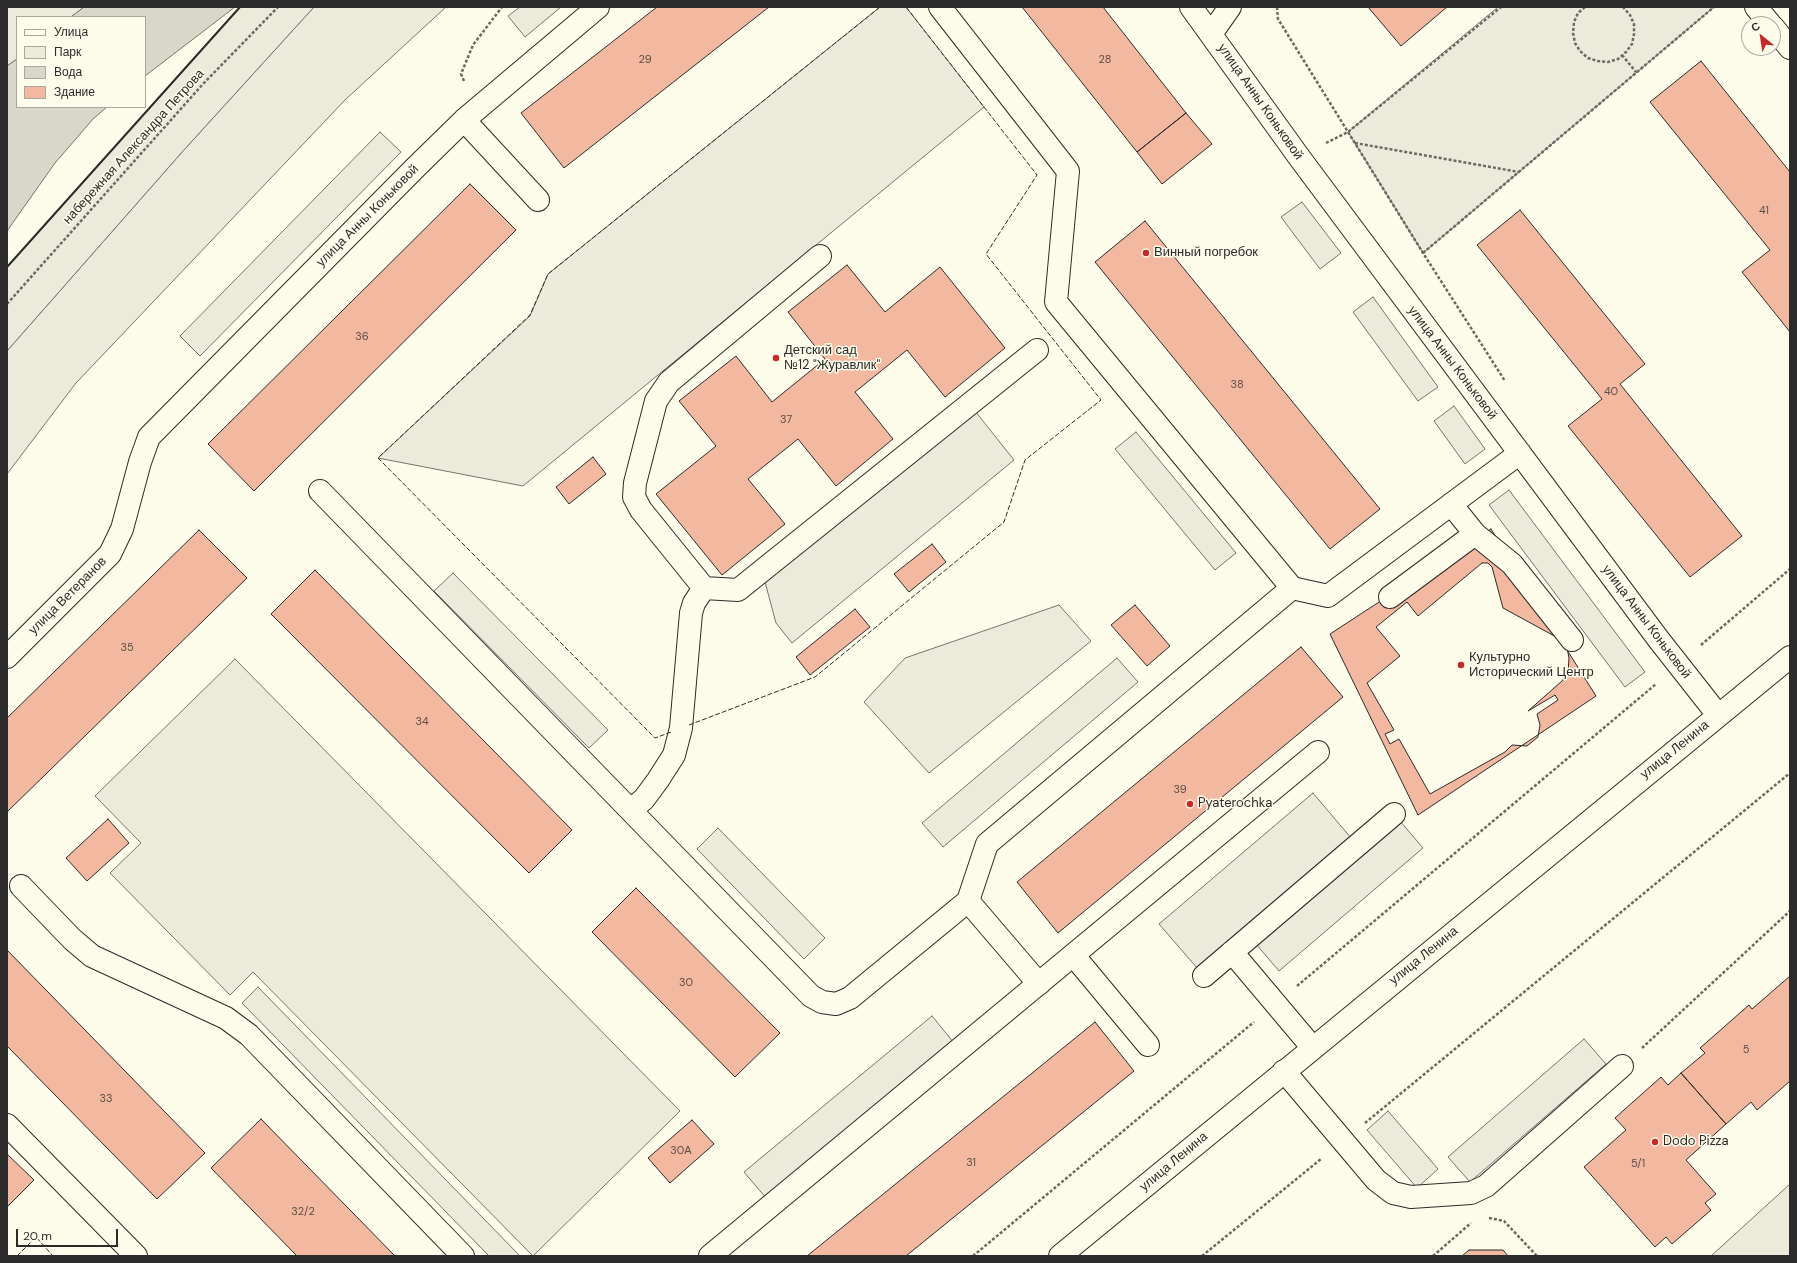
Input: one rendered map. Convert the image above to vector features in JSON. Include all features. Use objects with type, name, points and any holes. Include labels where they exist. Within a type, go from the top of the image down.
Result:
[{"type":"street","name":"улица Анны Коньковой","points":[[149,437],[408,174],[471,114],[598,7]]},
{"type":"street","points":[[940,7],[1068,171],[1056,302],[1292,588],[1328,596],[1520,453]]},
{"type":"street","name":"улица Анны Коньковой","points":[[1191,7],[1299,158],[1678,665],[1718,715]]},
{"type":"street","points":[[1211,34],[1230,7]]},
{"type":"street","points":[[1756,7],[1763,16]]},
{"type":"street","points":[[1781,37],[1790,48]]},
{"type":"street","points":[[471,114],[538,200]]},
{"type":"street","points":[[820,256],[669,382],[656,401],[635,484],[634,497],[641,510],[704,588],[738,590],[1037,350]]},
{"type":"street","name":"улица Ветеранов","points":[[7,657],[110,554],[122,529],[140,462],[149,437]]},
{"type":"street","points":[[320,491],[811,996],[822,1002],[836,1004],[850,998],[968,901],[987,844],[1292,588]]},
{"type":"street","points":[[1451,504],[1475,534],[1512,564],[1572,640]]},
{"type":"street","points":[[1390,597],[1475,534]]},
{"type":"street","points":[[631,810],[644,798],[674,755],[681,728],[691,613],[694,603],[704,588]]},
{"type":"street","name":"улица Ленина","points":[[1060,1256],[1312,1047],[1790,657]]},
{"type":"street","points":[[710,1256],[1074,956],[1318,752]]},
{"type":"street","points":[[1204,976],[1394,814]]},
{"type":"street","points":[[21,886],[72,939],[92,956],[226,1018],[249,1035],[463,1256]]},
{"type":"street","points":[[968,901],[1039,984]]},
{"type":"street","points":[[1232,952],[1312,1047]]},
{"type":"street","points":[[1074,956],[1148,1045]]},
{"type":"street","points":[[1284,1071],[1376,1180],[1394,1193],[1411,1197],[1471,1193],[1486,1186],[1622,1066]]},
{"type":"street","points":[[7,1125],[136,1256]]},
{"type":"path","name":"набережная Александра Петрова","points":[[7,304],[203,84],[278,7]]},
{"type":"path","points":[[471,114],[461,74],[473,45],[502,7]]},
{"type":"path","points":[[1277,7],[1278,19],[1423,253],[1508,386]]},
{"type":"path","points":[[1299,158],[1348,132],[1500,7]]},
{"type":"path","points":[[1585,7],[1578,13],[1574,22],[1573,32],[1575,43],[1580,51],[1588,58],[1608,62],[1618,59],[1632,44],[1634,24],[1623,7]]},
{"type":"path","points":[[1627,12],[1628,7]]},
{"type":"path","points":[[1423,253],[1714,7]]},
{"type":"path","points":[[1622,55],[1636,72]]},
{"type":"path","points":[[1354,142],[1519,172]]},
{"type":"path","points":[[973,1256],[1276,1004],[1790,569]]},
{"type":"path","points":[[1696,639],[1701,645]]},
{"type":"path","points":[[1202,1256],[1790,773]]},
{"type":"path","points":[[1622,1066],[1790,911]]},
{"type":"path","points":[[1485,1218],[1504,1221],[1537,1256]]},
{"type":"path","points":[[1434,1256],[1474,1220]]},
{"type":"green space","points":[[7,7],[84,7],[72,16],[16,16],[16,60],[7,66]]},
{"type":"green space","points":[[314,7],[446,7],[345,100],[76,383],[7,474],[7,351],[183,151]]},
{"type":"green space","points":[[880,7],[906,7],[984,107],[523,486],[378,458],[530,316],[548,274]]},
{"type":"green space","points":[[1498,7],[1714,7],[1423,253],[1348,132]]},
{"type":"green space","points":[[975,411],[1014,460],[792,643],[776,623],[765,582]]},
{"type":"green space","points":[[1059,605],[1091,641],[929,773],[864,702],[905,658]]},
{"type":"green space","points":[[235,659],[680,1111],[533,1256],[253,972],[230,995],[110,873],[141,843],[95,796]]},
{"type":"shaded area","points":[[240,7],[314,7],[183,151],[7,351],[7,267]]},
{"type":"shaded area","points":[[520,7],[561,7],[525,37],[508,16]]},
{"type":"shaded area","points":[[380,132],[401,152],[200,356],[180,336]]},
{"type":"shaded area","points":[[1302,202],[1341,253],[1320,269],[1281,217]]},
{"type":"shaded area","points":[[1373,297],[1438,387],[1418,401],[1353,312]]},
{"type":"shaded area","points":[[1454,406],[1485,449],[1465,464],[1434,421]]},
{"type":"shaded area","points":[[1136,432],[1236,553],[1215,570],[1115,449]]},
{"type":"shaded area","points":[[1509,490],[1645,672],[1625,687],[1489,505]]},
{"type":"shaded area","points":[[453,573],[608,730],[589,748],[434,591]]},
{"type":"shaded area","points":[[1117,658],[1138,682],[943,847],[922,823]]},
{"type":"shaded area","points":[[1313,793],[1357,845],[1394,814],[1423,848],[1279,971],[1250,937],[1204,976],[1159,924]]},
{"type":"shaded area","points":[[718,828],[825,938],[804,959],[697,849]]},
{"type":"shaded area","points":[[258,987],[520,1256],[489,1256],[242,1003]]},
{"type":"shaded area","points":[[932,1016],[954,1043],[766,1198],[744,1172]]},
{"type":"shaded area","points":[[1584,1039],[1606,1064],[1470,1182],[1448,1157]]},
{"type":"shaded area","points":[[1388,1111],[1438,1169],[1417,1188],[1367,1130]]},
{"type":"shaded area","points":[[1790,1184],[1790,1256],[1711,1256]]},
{"type":"water","points":[[84,7],[235,7],[146,75],[146,16],[72,16]]},
{"type":"water","points":[[16,60],[16,108],[106,108],[93,119],[55,163],[7,231],[7,66]]},
{"type":"building","points":[[657,7],[769,7],[564,168],[521,113]]},
{"type":"building","points":[[1022,7],[1103,7],[1186,113],[1137,152]]},
{"type":"building","points":[[1368,7],[1447,7],[1401,46]]},
{"type":"building","points":[[1701,61],[1790,172],[1790,332],[1742,272],[1770,250],[1650,102]]},
{"type":"building","points":[[1186,113],[1212,144],[1162,184],[1137,152]]},
{"type":"building","points":[[470,184],[516,230],[254,491],[208,444]]},
{"type":"building","points":[[1520,210],[1645,364],[1620,384],[1742,536],[1690,577],[1568,426],[1602,399],[1477,245]]},
{"type":"building","points":[[1145,221],[1380,509],[1330,549],[1095,262]]},
{"type":"building","points":[[847,265],[885,312],[940,267],[1005,348],[945,397],[907,350],[855,392],[893,439],[836,486],[798,439],[748,479],[785,524],[722,575],[656,494],[716,446],[679,401],[736,356],[772,402],[825,359],[788,312]]},
{"type":"building","points":[[593,457],[606,474],[569,504],[556,487]]},
{"type":"building","name":"Культурно Исторический Центр","points":[[1491,529],[1596,696],[1418,815],[1330,634]]},
{"type":"building","points":[[199,530],[247,578],[7,812],[7,718]]},
{"type":"building","points":[[932,544],[946,562],[909,592],[894,574]]},
{"type":"building","name":"Культурно Исторический Центр","points":[[1482,563],[1488,563],[1492,567],[1503,608],[1558,638],[1567,648],[1569,658],[1568,673],[1562,681],[1528,711],[1555,695],[1558,700],[1537,714],[1540,725],[1538,737],[1527,746],[1512,745],[1505,752],[1430,794],[1399,739],[1390,744],[1385,734],[1394,730],[1367,683],[1400,656],[1376,627],[1407,602],[1418,616]]},
{"type":"building","points":[[315,570],[572,830],[529,873],[271,614]]},
{"type":"building","points":[[1135,605],[1170,646],[1147,666],[1111,625]]},
{"type":"building","points":[[855,609],[870,627],[810,675],[796,657]]},
{"type":"building","points":[[1301,647],[1343,697],[1058,933],[1017,882]]},
{"type":"building","points":[[108,819],[129,843],[87,881],[66,858]]},
{"type":"building","points":[[636,888],[780,1033],[735,1077],[592,932]]},
{"type":"building","points":[[7,950],[205,1153],[157,1199],[7,1046]]},
{"type":"building","points":[[1790,976],[1790,1081],[1757,1110],[1751,1102],[1726,1124],[1681,1073],[1705,1053],[1700,1048],[1749,1005],[1752,1009]]},
{"type":"building","points":[[1095,1022],[1134,1071],[906,1256],[807,1256]]},
{"type":"building","points":[[1681,1073],[1726,1124],[1686,1160],[1716,1194],[1705,1203],[1711,1210],[1672,1244],[1666,1237],[1655,1247],[1584,1167],[1626,1130],[1615,1118],[1661,1077],[1668,1085]]},
{"type":"building","points":[[261,1119],[395,1256],[297,1256],[211,1168]]},
{"type":"building","points":[[692,1120],[714,1144],[670,1183],[648,1158]]},
{"type":"building","points":[[7,1154],[34,1180],[7,1207]]},
{"type":"building","points":[[1469,1250],[1503,1250],[1508,1256],[1462,1256]]},
{"type":"fence","points":[[671,732],[655,738],[378,458],[530,315],[548,274],[880,7]]},
{"type":"fence","points":[[689,725],[815,677],[1004,522],[1025,460],[1101,400],[986,254],[1037,175],[906,7]]},
{"type":"fence","points":[[17,1256],[36,1237],[53,1256]]},
{"type":"wall","points":[[7,267],[240,7]]},
{"type":"place","name":"Винный погребок","points":[[1146,253]]},
{"type":"place","name":"Детский сад №12 \"Журавлик\"","points":[[776,358]]},
{"type":"place","name":"Культурно Исторический Центр","points":[[1461,665]]},
{"type":"place","name":"Pyaterochka","points":[[1190,804]]},
{"type":"place","name":"Dodo Pizza","points":[[1655,1142]]}]
